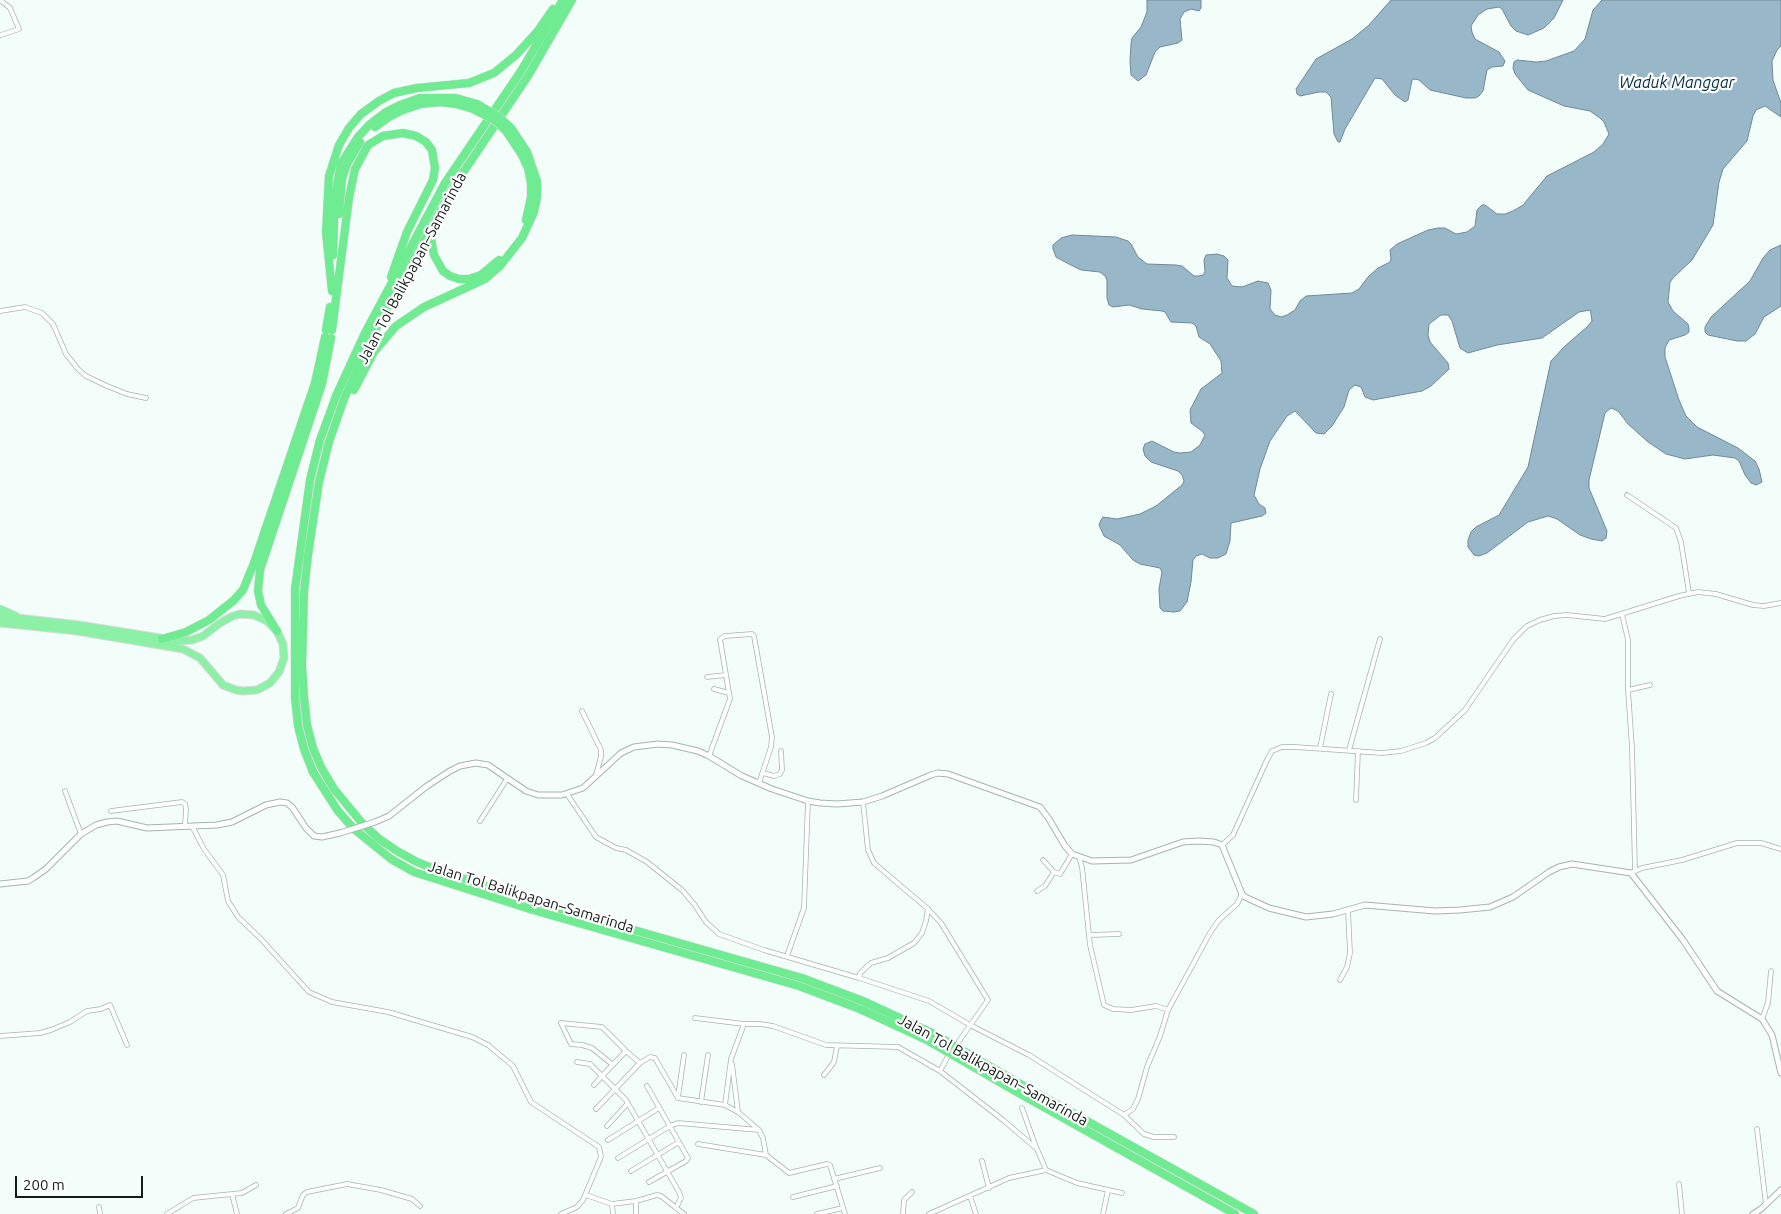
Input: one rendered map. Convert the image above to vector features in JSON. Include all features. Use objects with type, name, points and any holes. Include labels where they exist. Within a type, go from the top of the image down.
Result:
[{"type":"highway","points":[[334,290],[326,232],[329,176],[339,144],[349,128],[361,114],[378,101],[394,93],[417,88],[469,83],[494,73],[516,55],[537,32],[561,0]]},
{"type":"highway","name":"Jalan Tol Balikpapan–Samarinda","points":[[561,0],[521,71],[445,183],[380,304],[336,396],[320,440],[310,480],[295,589],[294,697],[298,726],[304,749],[314,772],[338,811],[354,829],[391,860],[414,872],[534,910],[799,986],[860,1009],[928,1040],[1235,1214]]},
{"type":"highway","name":"Jalan Tol Balikpapan–Samarinda","points":[[572,0],[528,76],[452,189],[372,336],[344,398],[329,442],[319,482],[308,555],[304,592],[302,665],[307,725],[313,748],[321,767],[347,807],[378,838],[397,851],[437,870],[536,902],[802,978],[863,1001],[932,1032],[1022,1085],[1254,1214]]},
{"type":"highway","points":[[0,623],[77,631],[183,649],[200,658],[223,685],[243,692],[257,690],[270,683],[279,672],[284,651],[278,631],[261,605],[258,591],[260,570],[322,384],[334,290],[342,179],[347,164],[362,139],[389,116],[421,104],[440,102],[475,107],[509,130],[527,152],[537,181],[537,198],[534,212],[522,238],[500,266],[485,279],[424,307],[403,321],[385,338],[374,352],[357,382],[329,442]]},
{"type":"highway","points":[[434,222],[431,238],[434,255],[443,271],[450,276],[468,279],[481,275],[509,249],[525,223],[529,212],[531,182],[528,168],[509,130]]},
{"type":"highway","points":[[334,290],[352,181],[360,157],[368,145],[383,136],[403,133],[416,136],[426,142],[432,150],[435,168],[433,180],[407,232],[380,304]]},
{"type":"highway","points":[[162,639],[186,632],[209,620],[233,602],[243,590],[254,563],[315,383],[329,334]]},
{"type":"highway","points":[[0,609],[18,618]]},
{"type":"highway","points":[[0,616],[179,641],[198,639],[208,634],[226,619],[240,614],[261,617],[278,631]]},
{"type":"highway","points":[[0,627],[26,628],[34,626]]},
{"type":"street","points":[[0,0],[10,8],[18,28],[1,35]]},
{"type":"street","points":[[0,311],[25,307],[42,312],[53,324],[66,354],[86,376],[127,394],[146,398]]},
{"type":"street","points":[[1627,495],[1676,528],[1681,542],[1689,593]]},
{"type":"street","points":[[1222,845],[1233,835],[1272,751],[1282,747],[1382,753],[1418,747],[1435,738],[1464,710],[1513,640],[1520,632],[1534,623],[1554,616],[1605,619],[1689,593],[1706,593],[1752,605],[1764,606],[1781,603]]},
{"type":"street","points":[[1622,614],[1628,640],[1628,690],[1632,748],[1633,871],[1683,940],[1717,992],[1762,1019],[1772,1035],[1781,1073]]},
{"type":"street","points":[[709,756],[730,701],[720,638],[752,634],[759,663],[772,742],[759,783]]},
{"type":"street","points":[[1349,750],[1380,639]]},
{"type":"street","points":[[707,676],[726,675]]},
{"type":"street","points":[[1628,690],[1650,685]]},
{"type":"street","points":[[714,689],[729,693]]},
{"type":"street","points":[[1320,748],[1331,694]]},
{"type":"street","points":[[582,712],[601,752],[596,775]]},
{"type":"street","points":[[0,884],[28,881],[33,878],[81,834],[101,823],[111,821],[147,828],[216,825],[232,822],[266,805],[280,802],[287,803],[292,807],[306,828],[314,836],[325,837],[389,816],[433,782],[460,766],[476,763],[488,765],[521,789],[538,796],[567,794],[583,788],[621,753],[642,745],[658,744],[691,749],[709,756],[742,776],[808,801],[837,804],[863,802],[931,775],[938,773],[948,774],[1040,807],[1050,819],[1061,841],[1072,854],[1096,861],[1127,860],[1183,842],[1206,841],[1222,845]]},
{"type":"street","points":[[763,773],[774,776],[780,774],[782,770],[781,751]]},
{"type":"street","points":[[1356,800],[1358,752]]},
{"type":"street","points":[[480,821],[507,779]]},
{"type":"street","points":[[65,791],[81,834]]},
{"type":"street","points":[[567,794],[596,837],[616,848],[626,850],[654,867],[682,890],[706,922],[719,934],[764,950],[929,1001],[970,1025],[1029,1055],[1124,1115],[1144,1134],[1154,1137],[1174,1137]]},
{"type":"street","points":[[787,956],[804,908],[808,801]]},
{"type":"street","points":[[111,811],[182,802],[185,804],[186,809],[185,825]]},
{"type":"street","points":[[863,802],[868,850],[874,863],[928,909],[941,923],[988,1000],[959,1041]]},
{"type":"street","points":[[192,826],[204,849],[223,875],[228,901],[238,917],[261,939],[309,992],[332,1002],[388,1012],[472,1037],[488,1045],[513,1066],[531,1102],[599,1147],[601,1157],[586,1195],[576,1207],[561,1214]]},
{"type":"street","points":[[1222,845],[1242,894],[1259,904],[1302,917],[1322,916],[1369,905],[1435,911],[1490,906],[1513,897],[1548,872],[1572,864],[1633,871],[1682,860],[1737,843],[1762,843],[1781,849]]},
{"type":"street","points":[[1043,860],[1059,875],[1072,854]]},
{"type":"street","points":[[1079,857],[1082,867],[1090,944],[1104,1005],[1113,1009],[1131,1010],[1156,1006],[1168,1010]]},
{"type":"street","points":[[1037,891],[1045,886],[1054,872]]},
{"type":"street","points":[[1124,1115],[1133,1110],[1138,1099],[1147,1067],[1168,1010],[1210,933],[1220,920],[1237,904],[1242,894]]},
{"type":"street","points":[[859,978],[860,973],[871,962],[888,958],[914,943],[922,933],[928,909]]},
{"type":"street","points":[[1340,980],[1347,967],[1350,953],[1348,910]]},
{"type":"street","points":[[1090,935],[1119,934]]},
{"type":"street","points":[[1762,1019],[1768,1003],[1771,971]]},
{"type":"street","points":[[0,1036],[51,1030],[70,1022],[87,1011],[100,1010],[110,1005],[127,1045]]},
{"type":"street","points":[[695,1018],[772,1026],[826,1045],[898,1047],[940,1071],[1003,1120],[1037,1150]]},
{"type":"street","points":[[613,1065],[592,1048],[572,1044],[561,1023],[602,1027],[640,1064]]},
{"type":"street","points":[[725,1105],[731,1059],[744,1024]]},
{"type":"street","points":[[824,1075],[834,1062],[837,1046]]},
{"type":"street","points":[[594,1085],[626,1050]]},
{"type":"street","points":[[678,1098],[684,1055]]},
{"type":"street","points":[[701,1102],[708,1056]]},
{"type":"street","points":[[596,1109],[640,1064],[650,1057],[654,1058],[678,1098],[725,1105],[738,1112],[759,1130],[763,1138],[766,1155]]},
{"type":"street","points":[[940,1071],[948,1058]]},
{"type":"street","points":[[731,1059],[738,1112]]},
{"type":"street","points":[[577,1062],[590,1064],[628,1103],[681,1196],[671,1214]]},
{"type":"street","points":[[647,1086],[688,1156],[688,1160],[649,1182]]},
{"type":"street","points":[[607,1126],[628,1103]]},
{"type":"street","points":[[608,1140],[659,1108]]},
{"type":"street","points":[[1022,1108],[1046,1170]]},
{"type":"street","points":[[618,1158],[670,1126],[681,1123],[759,1130]]},
{"type":"street","points":[[1757,1128],[1766,1206]]},
{"type":"street","points":[[631,1171],[679,1142]]},
{"type":"street","points":[[698,1144],[766,1155],[791,1173],[828,1164],[831,1166],[845,1214]]},
{"type":"street","points":[[982,1161],[989,1188]]},
{"type":"street","points":[[834,1179],[880,1168]]},
{"type":"street","points":[[929,1214],[1010,1178],[1046,1170],[1077,1182],[1122,1193]]},
{"type":"street","points":[[286,1214],[298,1208],[303,1195],[307,1192],[347,1184],[381,1190],[412,1199],[420,1206]]},
{"type":"street","points":[[1679,1184],[1682,1214]]},
{"type":"street","points":[[167,1214],[193,1198],[242,1193],[256,1185]]},
{"type":"street","points":[[793,1197],[836,1186]]},
{"type":"street","points":[[1103,1214],[1108,1190]]},
{"type":"street","points":[[1753,1214],[1766,1206],[1781,1190]]},
{"type":"street","points":[[903,1214],[904,1200],[912,1192]]},
{"type":"street","points":[[232,1194],[237,1214]]},
{"type":"street","points":[[586,1195],[612,1204],[636,1201],[657,1195],[664,1198],[684,1214]]},
{"type":"street","points":[[970,1196],[976,1214]]},
{"type":"street","points":[[636,1201],[636,1214]]},
{"type":"street","points":[[612,1204],[612,1214]]},
{"type":"street","points":[[99,1207],[100,1214]]},
{"type":"street","points":[[817,1214],[843,1208]]},
{"type":"water","points":[[1147,0],[1201,0],[1201,8],[1199,11],[1191,9],[1184,12],[1180,19],[1182,40],[1178,43],[1160,47],[1155,52],[1146,75],[1138,81],[1131,75],[1131,44],[1132,38],[1141,27],[1147,12]]},
{"type":"water","points":[[1391,0],[1563,0],[1554,18],[1544,28],[1528,35],[1516,31],[1499,7],[1487,9],[1478,15],[1471,26],[1475,39],[1499,52],[1505,61],[1503,66],[1492,67],[1487,70],[1483,91],[1479,96],[1466,98],[1430,90],[1419,80],[1414,79],[1412,80],[1408,100],[1405,102],[1395,95],[1382,79],[1375,78],[1345,129],[1340,142],[1338,142],[1334,134],[1331,97],[1326,92],[1300,96],[1297,94],[1296,89],[1316,59],[1352,39],[1369,25]]},
{"type":"water","name":"Waduk Manggar","points":[[1602,0],[1781,0],[1781,46],[1772,61],[1773,80],[1781,103],[1781,117],[1765,106],[1756,110],[1747,141],[1723,169],[1719,182],[1713,225],[1692,260],[1670,282],[1668,302],[1673,311],[1688,324],[1689,332],[1669,340],[1665,348],[1665,357],[1686,416],[1697,427],[1738,448],[1755,461],[1762,482],[1756,485],[1751,483],[1739,461],[1735,458],[1713,455],[1685,459],[1666,454],[1648,442],[1628,424],[1618,411],[1611,408],[1605,413],[1589,480],[1589,488],[1607,531],[1606,538],[1602,541],[1580,535],[1557,519],[1548,516],[1528,522],[1487,553],[1479,556],[1474,555],[1468,547],[1471,532],[1476,527],[1499,515],[1528,467],[1551,361],[1592,321],[1590,310],[1579,312],[1542,338],[1497,345],[1468,353],[1460,348],[1452,321],[1448,315],[1441,315],[1429,324],[1428,335],[1430,342],[1448,363],[1449,369],[1431,386],[1422,391],[1373,400],[1365,397],[1361,387],[1355,385],[1349,390],[1344,407],[1332,426],[1324,434],[1316,433],[1295,411],[1287,416],[1270,441],[1260,469],[1254,495],[1259,504],[1265,508],[1266,513],[1262,516],[1231,523],[1230,541],[1226,554],[1218,558],[1210,558],[1202,554],[1196,556],[1193,560],[1187,602],[1180,611],[1163,611],[1160,608],[1159,589],[1162,572],[1160,568],[1140,564],[1133,560],[1120,545],[1104,536],[1099,525],[1103,517],[1117,519],[1140,514],[1156,506],[1182,485],[1184,481],[1178,471],[1151,462],[1145,456],[1143,449],[1145,444],[1152,441],[1180,453],[1191,452],[1200,445],[1205,435],[1191,423],[1190,410],[1201,389],[1222,373],[1221,361],[1210,344],[1199,337],[1196,326],[1192,323],[1171,322],[1165,312],[1162,311],[1142,309],[1129,305],[1113,307],[1109,305],[1105,276],[1100,272],[1081,270],[1056,257],[1053,245],[1061,238],[1072,235],[1116,237],[1128,241],[1138,257],[1147,264],[1182,266],[1194,276],[1203,275],[1205,272],[1204,260],[1206,255],[1217,254],[1224,256],[1228,260],[1227,278],[1232,286],[1242,287],[1258,281],[1268,283],[1271,290],[1270,309],[1275,315],[1281,317],[1295,310],[1300,301],[1306,296],[1352,293],[1359,289],[1378,268],[1390,262],[1390,250],[1397,244],[1428,230],[1438,228],[1445,228],[1456,234],[1467,232],[1475,226],[1477,210],[1482,205],[1485,205],[1497,214],[1513,211],[1523,205],[1547,176],[1594,152],[1603,144],[1609,134],[1604,122],[1600,118],[1590,111],[1564,106],[1528,90],[1515,74],[1513,68],[1514,62],[1517,60],[1546,61],[1574,51],[1585,39],[1593,10]]},
{"type":"water","points":[[1781,245],[1781,306],[1764,317],[1755,334],[1746,341],[1708,335],[1705,332],[1705,327],[1711,317],[1750,281],[1763,258],[1770,250]]}]
